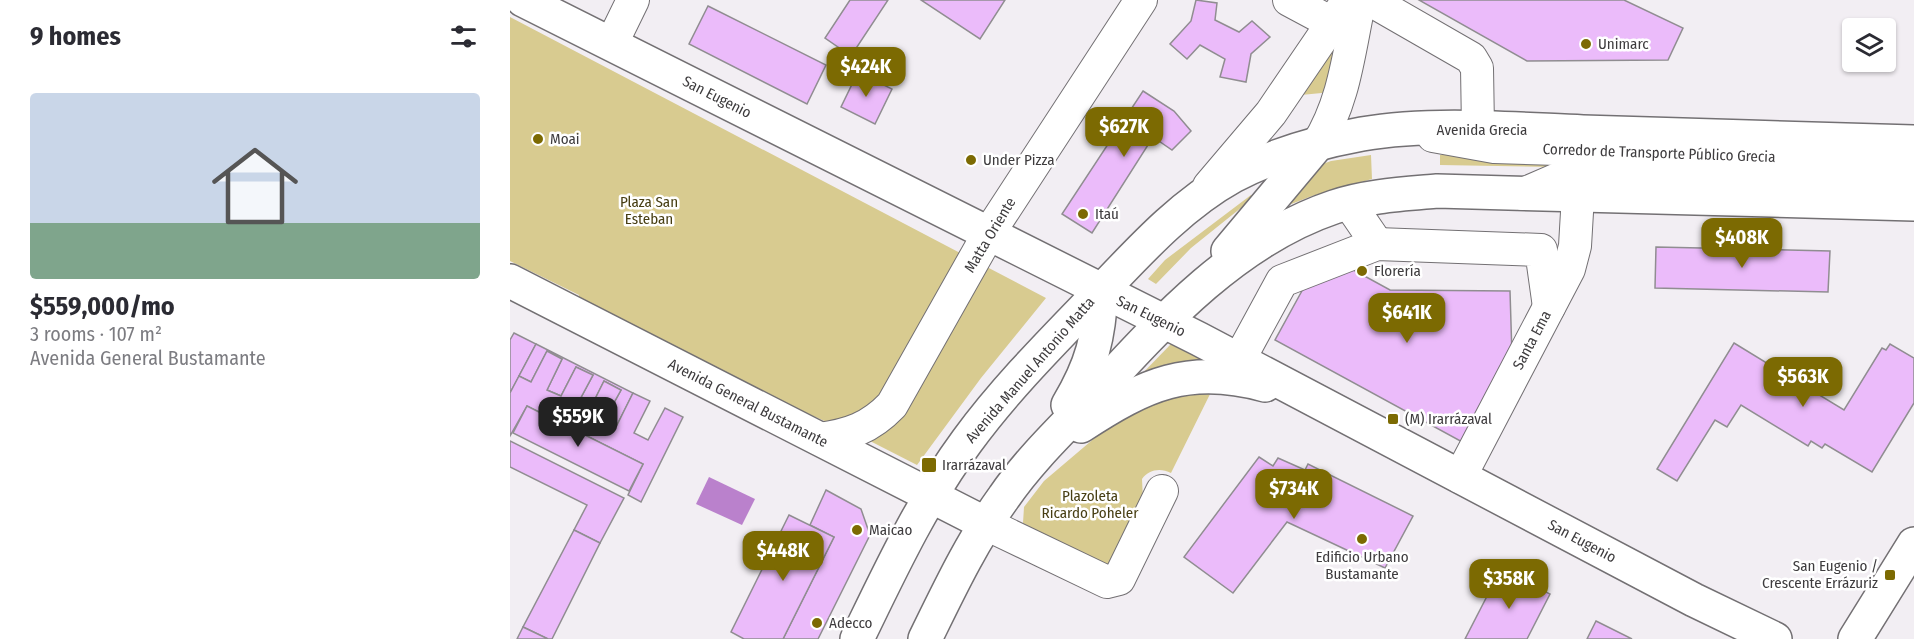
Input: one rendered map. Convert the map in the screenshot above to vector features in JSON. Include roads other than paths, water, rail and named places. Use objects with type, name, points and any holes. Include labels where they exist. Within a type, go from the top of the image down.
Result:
[{"type":"main road","name":"San Eugenio","points":[[523,0],[1101,291],[1174,312],[1239,360],[1775,639]]},
{"type":"main road","name":"Avenida Grecia","points":[[1101,291],[1193,203],[1214,188],[1256,165],[1317,145],[1364,134],[1478,128],[1914,142]]},
{"type":"main road","points":[[925,639],[963,561],[1004,496],[1039,454],[1174,312],[1317,145]]},
{"type":"main road","points":[[1174,312],[1250,250],[1274,234],[1334,207],[1437,191],[1914,204]]},
{"type":"main road","name":"Avenida General Bustamante","points":[[510,280],[986,524]]},
{"type":"main road","points":[[1039,454],[1085,376],[1097,338],[1101,291]]},
{"type":"main road","name":"Avenida Manuel Antonio Matta","points":[[856,639],[903,543],[930,497],[988,415],[1101,291]]},
{"type":"main road","points":[[1039,454],[1114,404],[1166,381],[1197,376],[1234,378],[1308,397]]},
{"type":"main road","points":[[1864,634],[1914,544]]},
{"type":"street","points":[[612,43],[633,0]]},
{"type":"street","name":"Matta Oriente","points":[[819,439],[860,430],[881,417],[892,405],[989,234],[1141,0]]},
{"type":"street","points":[[1193,203],[1235,159],[1271,113],[1340,12],[1289,0]]},
{"type":"street","points":[[1317,145],[1332,120],[1341,96],[1360,0]]},
{"type":"street","points":[[1370,0],[1471,58],[1477,68],[1478,128]]},
{"type":"street","name":"Corredor de Transporte Público Grecia","points":[[1405,131],[1494,147],[1914,160]]},
{"type":"street","name":"Corredor de Transporte Público Grecia","points":[[1523,194],[1567,176],[1601,174],[1914,184]]},
{"type":"street","name":"Santa Ema","points":[[1460,477],[1573,257],[1578,195]]},
{"type":"street","points":[[1349,204],[1377,244]]},
{"type":"street","points":[[1239,360],[1282,281],[1377,244],[1541,250],[1549,307]]},
{"type":"street","points":[[986,524],[1107,582],[1119,579],[1162,491]]},
{"type":"place","name":"Unimarc","points":[[1586,44]]},
{"type":"place","name":"Moai","points":[[538,139]]},
{"type":"place","name":"Under Pizza","points":[[971,160]]},
{"type":"place","name":"Itaú","points":[[1083,214]]},
{"type":"place","name":"Florería","points":[[1362,271]]},
{"type":"place","name":"(M) Irarrázaval","points":[[1393,419]]},
{"type":"place","name":"Irarrázaval","points":[[929,465]]},
{"type":"place","name":"Maicao","points":[[857,530]]},
{"type":"place","name":"Edificio Urbano Bustamante","points":[[1362,539]]},
{"type":"place","name":"San Eugenio / Crescente Errázuriz","points":[[1890,575]]},
{"type":"place","name":"Adecco","points":[[817,623]]},
{"type":"park label","name":"Plaza San Esteban","points":[[649,210]]},
{"type":"park label","name":"Plazoleta Ricardo Poheler","points":[[1090,504]]}]
